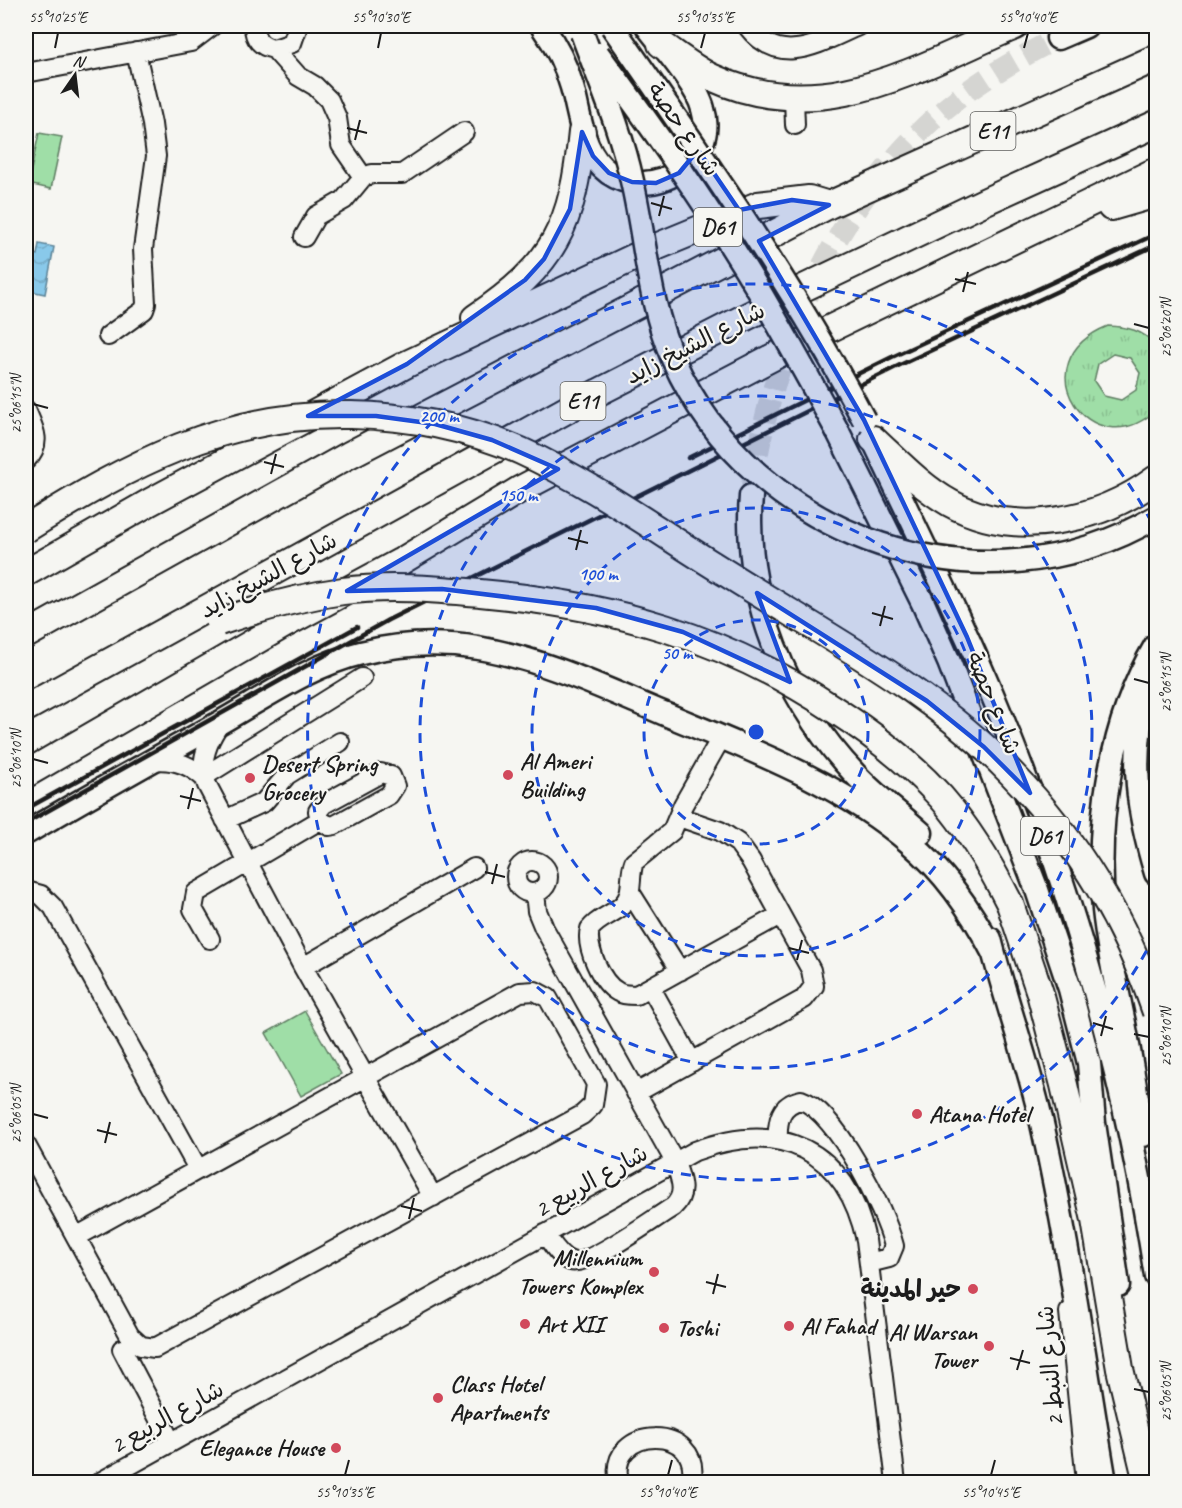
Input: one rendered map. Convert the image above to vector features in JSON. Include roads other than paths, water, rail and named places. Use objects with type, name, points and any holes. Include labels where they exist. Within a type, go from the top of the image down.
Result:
[{"type":"highway","points":[[654,35],[708,75],[750,91],[794,98],[838,95],[882,84],[1015,26]]},
{"type":"highway","name":"E11","points":[[26,635],[349,455],[829,205],[1156,58]]},
{"type":"highway","name":"شارع الشيخ زايد","points":[[26,708],[599,392],[801,289],[986,201],[1156,124]]},
{"type":"highway","points":[[407,363],[504,298],[544,259],[570,209],[577,182],[582,132]]},
{"type":"highway","points":[[26,774],[170,689],[400,562],[529,485],[704,392],[1156,171]]},
{"type":"highway","points":[[889,300],[964,273],[1116,205],[1156,194]]},
{"type":"highway","points":[[26,573],[150,502],[407,363],[741,209],[809,199],[829,205]]},
{"type":"highway","points":[[26,529],[93,486],[146,459],[201,438],[259,423],[317,416],[376,416],[445,426],[520,451],[596,492],[897,680],[984,747],[1036,800],[1080,858],[1118,921],[1156,1012]]},
{"type":"highway","points":[[868,429],[934,493],[963,510],[995,521],[1036,523],[1084,514],[1130,496],[1156,479]]},
{"type":"highway","points":[[26,728],[219,622],[260,608],[313,596],[377,588],[410,588],[563,603],[640,619],[683,632],[746,658],[806,690],[895,753],[941,797],[985,857],[1010,904],[1040,993],[1066,1096],[1095,1220],[1120,1369],[1148,1482]]},
{"type":"highway","points":[[26,758],[115,711],[170,689]]},
{"type":"main road","points":[[542,26],[569,78],[582,132],[593,156],[609,173],[632,182],[656,183],[679,173],[696,156],[704,134],[704,109],[694,90],[654,35]]},
{"type":"main road","name":"شارع حصة","points":[[612,26],[787,285],[868,429],[981,668],[1043,830],[1108,1043],[1150,1232],[1156,1276]]},
{"type":"main road","points":[[1058,38],[1086,26]]},
{"type":"main road","points":[[580,29],[627,161],[637,204],[648,280],[663,334],[678,369],[701,410],[718,433],[756,474],[801,508],[851,534],[903,552],[958,562],[1013,562],[1068,553],[1120,536],[1156,517]]},
{"type":"main road","name":"شارع حصة","points":[[580,29],[657,136],[762,296],[838,432],[923,603],[949,662],[1037,890],[1070,989],[1089,1063],[1094,1123],[1148,1482]]},
{"type":"main road","points":[[751,496],[748,525],[755,583],[771,637],[793,686],[821,732],[855,774],[941,852],[961,876],[980,909],[1033,1087],[1066,1244],[1105,1482]]},
{"type":"main road","points":[[26,833],[150,761],[340,659],[388,648],[439,645],[477,648],[550,667],[774,760],[831,789],[909,842],[951,885],[994,954]]},
{"type":"main road","points":[[1150,1232],[1151,1209],[1147,1162],[1107,934],[1102,857],[1110,781],[1120,733],[1137,686],[1156,645]]},
{"type":"main road","points":[[1156,662],[1143,707],[1136,765],[1141,822],[1156,873]]},
{"type":"street","points":[[26,74],[191,42],[212,26]]},
{"type":"street","points":[[254,26],[256,38],[261,44],[293,36],[293,68],[298,76],[315,86],[329,100],[337,118],[345,154],[363,177]]},
{"type":"street","points":[[747,26],[767,44],[790,51],[814,46],[858,26]]},
{"type":"street","points":[[108,336],[144,310],[146,304],[143,249],[154,184],[156,156],[152,124],[136,52]]},
{"type":"street","points":[[794,98],[795,125]]},
{"type":"street","points":[[304,237],[316,216],[344,200],[363,177],[372,174],[386,176],[402,174],[464,132]]},
{"type":"street","points":[[26,410],[37,437],[32,453],[26,460]]},
{"type":"street","points":[[205,781],[362,678]]},
{"type":"street","points":[[205,781],[209,744],[221,722]]},
{"type":"street","points":[[721,738],[667,837],[634,862],[630,892],[623,905],[594,923],[588,942],[607,982],[617,991],[636,995],[780,915]]},
{"type":"street","points":[[225,820],[264,802],[287,775],[340,742]]},
{"type":"street","points":[[150,761],[166,760],[183,763],[205,781],[303,967],[433,1197]]},
{"type":"street","points":[[636,1093],[810,993],[814,977],[738,843],[720,831],[679,817]]},
{"type":"street","points":[[210,939],[193,909],[193,898],[201,889],[320,820]]},
{"type":"street","points":[[303,967],[474,868]]},
{"type":"street","points":[[26,891],[41,895],[53,907],[198,1169]]},
{"type":"street","points":[[630,892],[680,971]]},
{"type":"street","points":[[535,893],[537,911],[544,928],[675,1162],[682,1189],[678,1202],[589,1260],[573,1262],[565,1258],[545,1234]]},
{"type":"street","points":[[651,988],[692,1062]]},
{"type":"street","points":[[26,1145],[76,1237],[130,1336],[141,1346],[148,1348],[169,1343],[582,1115],[593,1105],[596,1084],[553,1005],[535,991],[520,992],[76,1237]]},
{"type":"street","points":[[778,1140],[780,1116],[786,1106],[801,1100],[815,1108],[843,1142],[876,1200],[894,1246],[889,1258],[868,1263]]},
{"type":"street","name":"شارع الربيع 2","points":[[100,1482],[675,1162],[715,1143],[736,1139],[778,1140],[805,1149],[828,1166],[847,1187],[860,1212],[896,1482]]},
{"type":"street","name":"شارع النبط 2","points":[[1066,1244],[1069,1328],[1086,1482]]},
{"type":"street","points":[[122,1349],[171,1442]]},
{"type":"street","points":[[619,1482],[618,1468],[628,1448],[645,1438],[654,1437],[671,1440],[684,1451],[692,1468],[691,1482]]},
{"type":"water","points":[[39,244],[54,247],[45,294],[30,291],[33,278],[26,276],[31,254],[37,255]]},
{"type":"tunnel","points":[[752,486],[775,383],[792,333],[839,236],[868,192],[901,151],[939,114],[996,72],[1058,38]]},
{"type":"railway","points":[[688,458],[892,357],[1156,234]]},
{"type":"railway","points":[[26,823],[388,620],[902,364],[1156,245]]},
{"type":"railway","points":[[26,809],[357,627]]},
{"type":"place","name":"Al Ameri Building","points":[[508,775]]},
{"type":"place","name":"Desert Spring Grocery","points":[[250,778]]},
{"type":"place","name":"Atana Hotel","points":[[917,1114]]},
{"type":"place","name":"Millennium Towers Komplex","points":[[654,1272]]},
{"type":"place","name":"حير المدينة","points":[[973,1289]]},
{"type":"place","name":"Art XII","points":[[525,1324]]},
{"type":"place","name":"Al Fahad","points":[[789,1326]]},
{"type":"place","name":"Toshi","points":[[664,1328]]},
{"type":"place","name":"Al Warsan Tower","points":[[989,1346]]},
{"type":"place","name":"Class Hotel Apartments","points":[[438,1398]]},
{"type":"place","name":"Elegance House","points":[[336,1448]]}]
